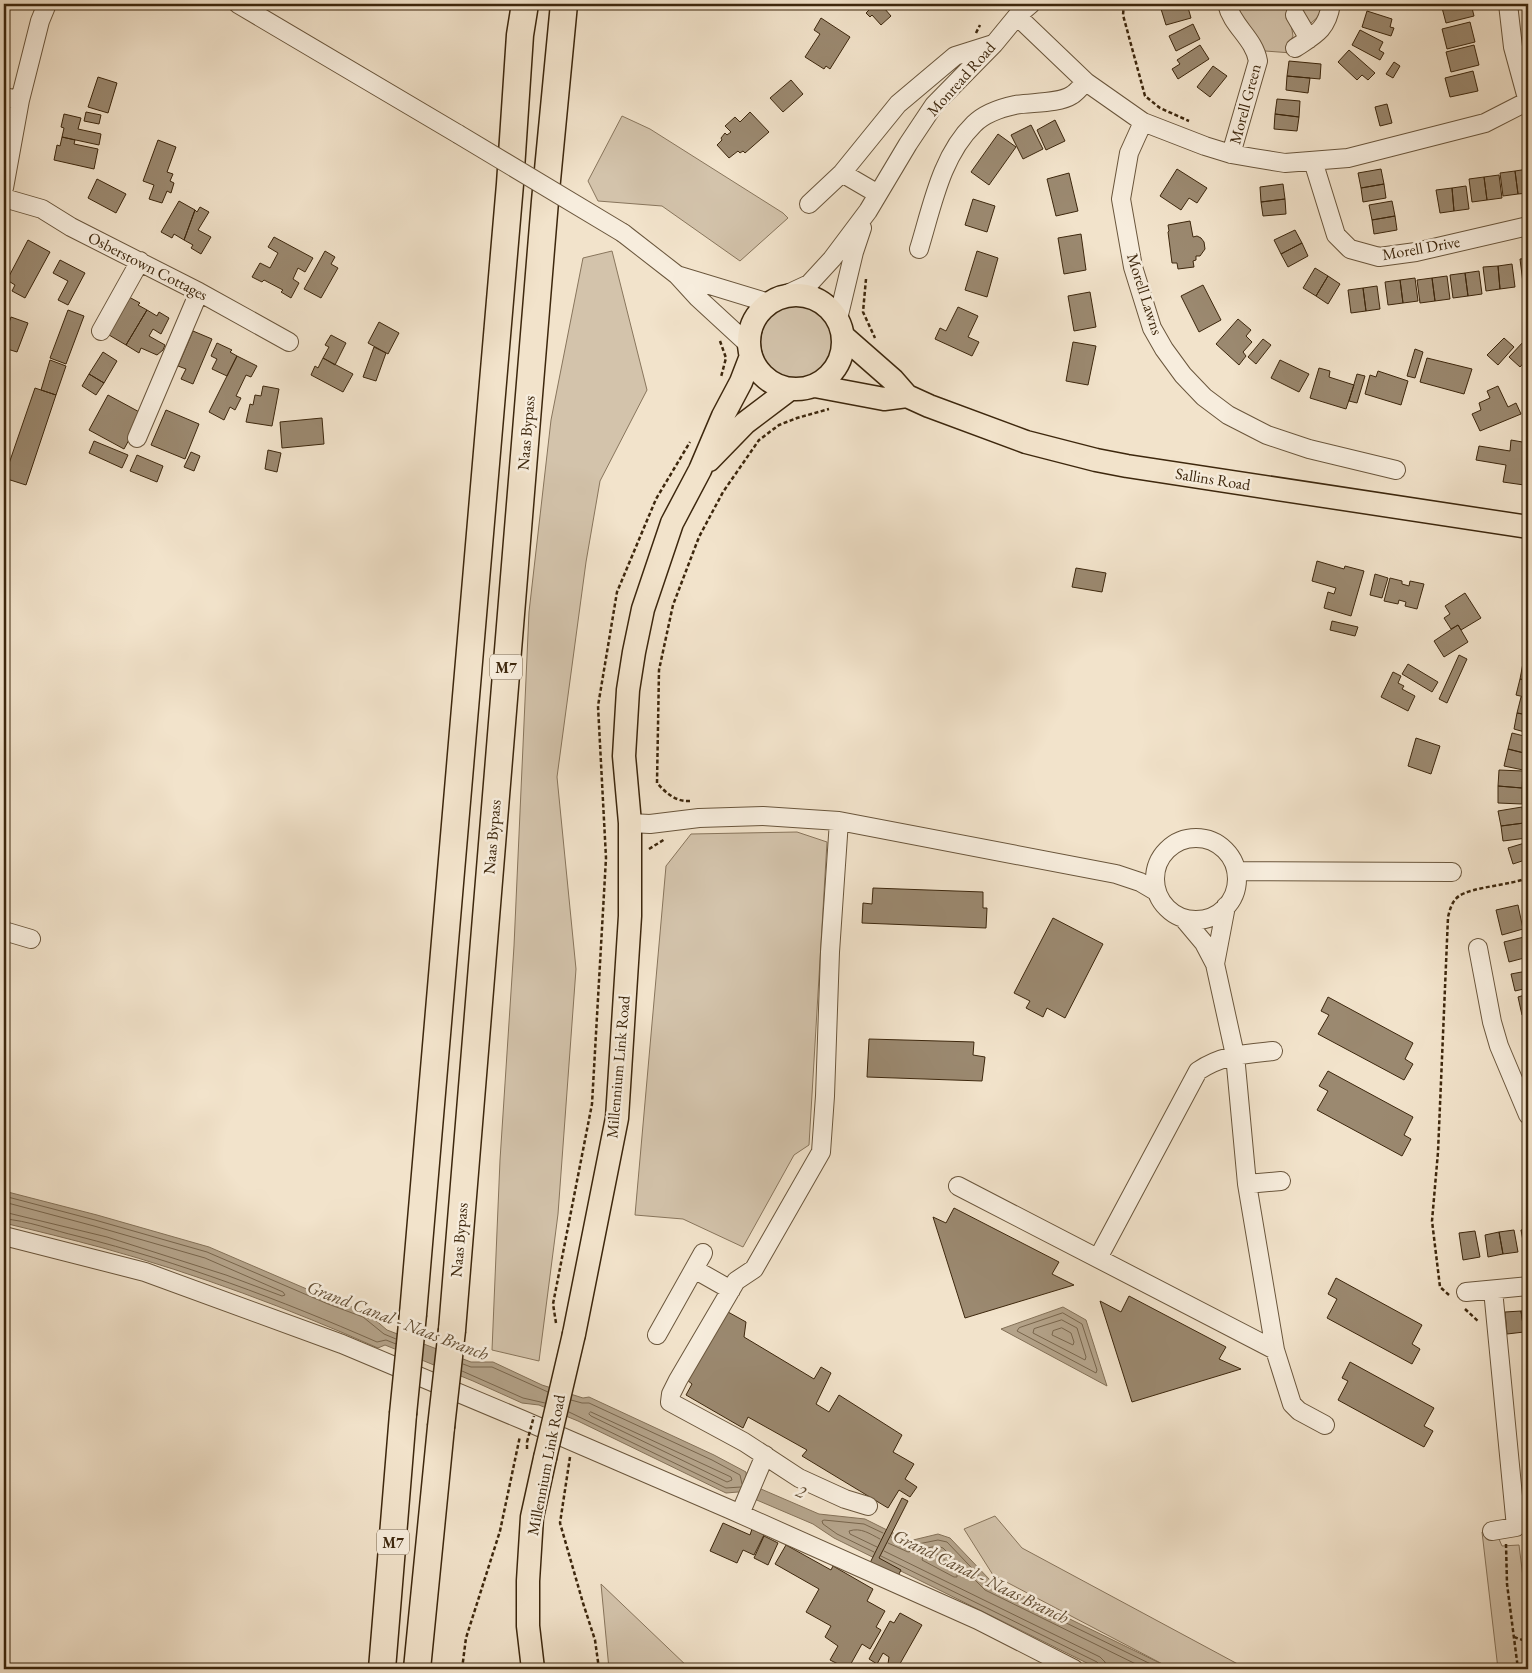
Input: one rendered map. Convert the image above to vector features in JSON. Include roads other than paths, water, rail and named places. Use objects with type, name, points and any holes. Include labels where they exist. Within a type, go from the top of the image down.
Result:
[{"type":"highway","name":"M7","points":[[382,1669],[510,184],[520,35],[525,4]]},
{"type":"highway","name":"Naas Bypass","points":[[417,1669],[452,1330],[544,211],[564,4]]},
{"type":"main road","points":[[794,294],[819,300],[830,308],[841,328],[843,352],[837,366],[828,378],[815,386],[803,389],[777,386],[765,378],[756,368],[750,350],[750,329],[757,315],[775,300],[794,294]]},
{"type":"main road","name":"Sallins Road","points":[[841,328],[907,396],[1026,442],[1096,460],[1528,527]]},
{"type":"main road","name":"Millennium Link Road","points":[[533,1669],[528,1626],[528,1581],[532,1517],[545,1458],[565,1331],[617,1118],[630,916],[630,822],[624,756],[628,690],[634,652],[643,608],[672,523],[700,470],[723,416],[741,382],[750,350]]},
{"type":"main road","points":[[815,386],[884,399],[907,396]]},
{"type":"main road","name":"Millennium Link Road","points":[[700,470],[745,423],[790,389]]},
{"type":"street","points":[[4,188],[12,98],[47,4]]},
{"type":"street","points":[[238,4],[623,233],[677,274],[750,350]]},
{"type":"street","name":"Monread Road","points":[[775,300],[809,284],[844,244],[868,211],[934,105],[994,44],[1017,16],[1031,4]]},
{"type":"street","name":"Morell Green","points":[[1227,4],[1229,14],[1257,52],[1258,61],[1231,154]]},
{"type":"street","points":[[1295,15],[1302,44],[1317,35],[1329,16],[1331,4]]},
{"type":"street","points":[[1017,16],[1086,82],[1143,122],[1231,154],[1285,162],[1348,158],[1485,123],[1528,101],[1513,47],[1508,4]]},
{"type":"street","points":[[809,204],[842,172],[898,104],[955,56],[994,44]]},
{"type":"street","points":[[919,249],[944,170],[974,123],[995,110],[1016,105],[1061,100],[1071,95],[1086,82]]},
{"type":"street","name":"Morell Lawns","points":[[1143,122],[1129,153],[1121,199],[1133,267],[1152,328],[1164,349],[1183,375],[1204,397],[1228,415],[1267,435],[1309,449],[1396,470]]},
{"type":"street","name":"Morell Drive","points":[[1313,161],[1336,235],[1350,249],[1379,258],[1416,252],[1528,226]]},
{"type":"street","points":[[842,172],[878,194]]},
{"type":"street","name":"Osberstown Cottages","points":[[4,198],[42,209],[71,227],[199,292],[289,342]]},
{"type":"street","name":"Monread Road","points":[[841,328],[854,252],[868,211]]},
{"type":"street","points":[[101,331],[140,262]]},
{"type":"street","points":[[677,274],[775,300]]},
{"type":"street","points":[[137,438],[199,292]]},
{"type":"street","points":[[630,822],[650,824],[699,818],[763,816],[840,821],[1116,874],[1140,882],[1156,892]]},
{"type":"street","points":[[840,821],[830,952],[825,1096],[820,1152],[754,1269],[736,1282],[731,1290],[678,1380],[671,1394],[670,1402],[765,1455],[799,1478],[845,1499],[868,1506]]},
{"type":"street","points":[[1116,874],[1145,868],[1174,844],[1186,839],[1199,838],[1212,841],[1224,848],[1232,859],[1236,872],[1233,896],[1226,906],[1217,914],[1195,920],[1183,918],[1172,912],[1162,903],[1156,892],[1154,878],[1157,865],[1164,853]]},
{"type":"street","points":[[1236,872],[1452,872]]},
{"type":"street","points":[[1215,964],[1226,906]]},
{"type":"street","points":[[1183,918],[1204,943],[1215,964],[1236,1055],[1247,1184],[1275,1350],[1292,1404],[1299,1411],[1325,1425]]},
{"type":"street","points":[[4,931],[31,939]]},
{"type":"street","points":[[1478,948],[1492,1022],[1499,1046],[1528,1113]]},
{"type":"street","points":[[1098,1258],[1198,1071],[1212,1062],[1236,1055],[1272,1051]]},
{"type":"street","points":[[1247,1184],[1280,1180]]},
{"type":"street","points":[[958,1186],[1275,1350]]},
{"type":"street","points":[[4,1236],[145,1272],[342,1344],[524,1420],[740,1514],[978,1620],[1074,1669]]},
{"type":"street","points":[[657,1335],[703,1254]]},
{"type":"street","points":[[694,1270],[731,1290]]},
{"type":"street","points":[[1460,1299],[1492,1290],[1528,1286]]},
{"type":"street","points":[[1492,1290],[1516,1527],[1498,1530]]},
{"type":"street","points":[[740,1514],[765,1455]]},
{"type":"water","name":"Grand Canal - Naas Branch","points":[[4,1191],[209,1247],[330,1299],[366,1312],[387,1330],[471,1362],[493,1362],[542,1385],[583,1398],[589,1397],[714,1455],[746,1472],[747,1483],[819,1514],[865,1519],[909,1541],[938,1534],[950,1538],[990,1580],[1172,1669],[1099,1669],[834,1538],[813,1524],[738,1492],[726,1493],[578,1421],[539,1405],[522,1403],[385,1345],[378,1348],[277,1306],[208,1281],[103,1248],[4,1223]]},
{"type":"water","points":[[1063,1307],[1086,1320],[1107,1386],[1001,1329]]},
{"type":"water label","name":"2","points":[[801,1491]]}]
